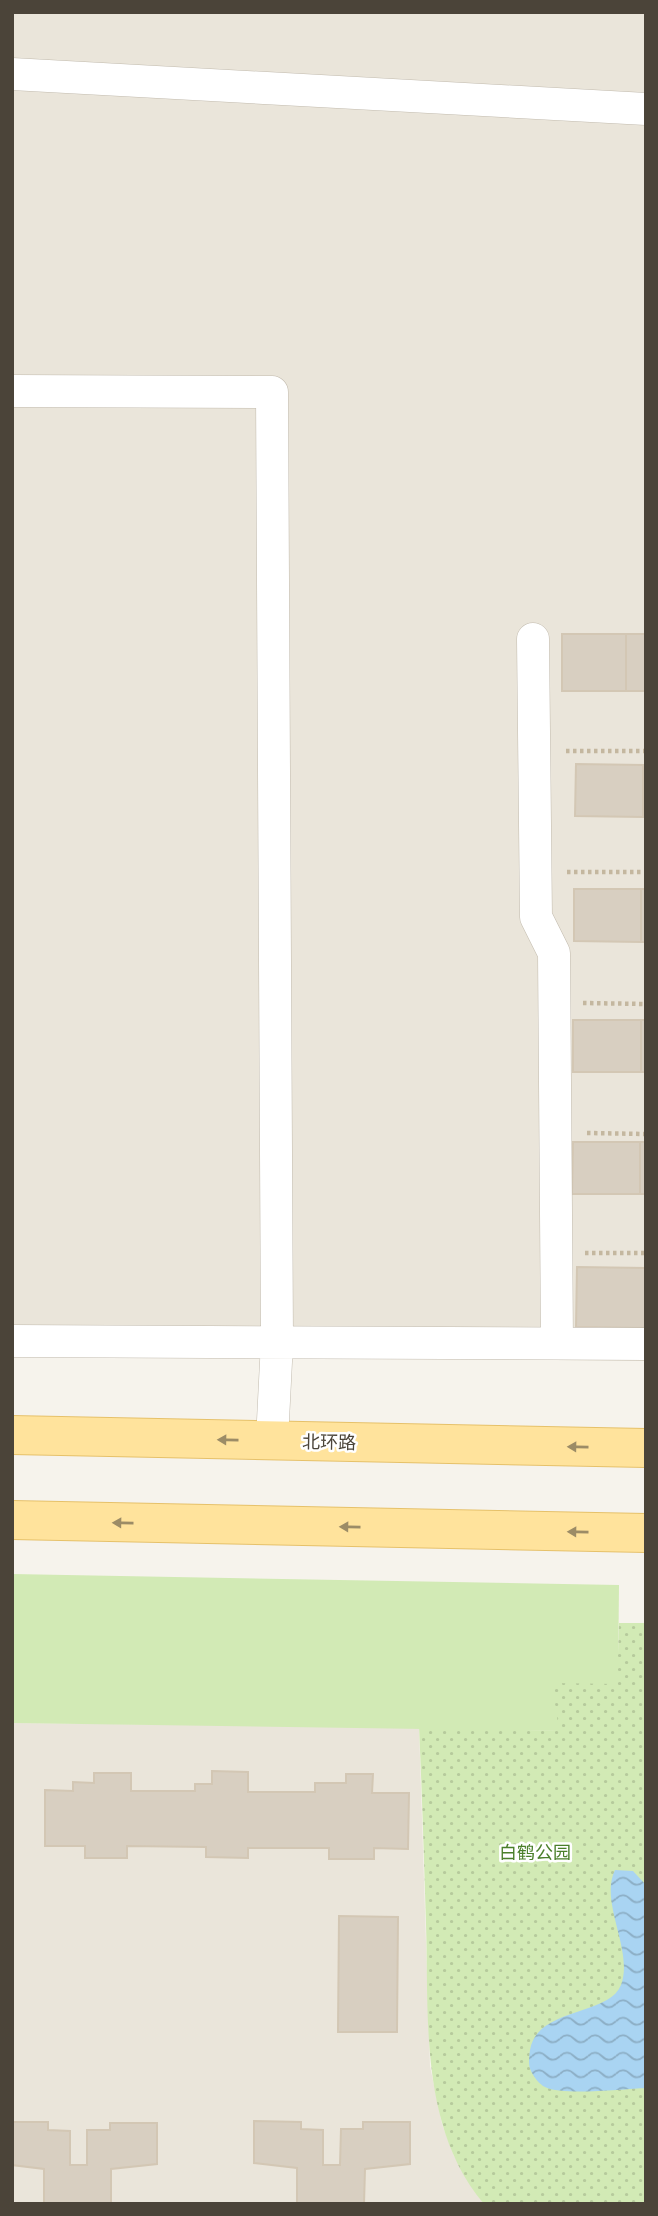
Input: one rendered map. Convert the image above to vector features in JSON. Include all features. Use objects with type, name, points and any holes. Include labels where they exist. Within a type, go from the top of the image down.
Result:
[{"type":"main road","name":"北环路","points":[[12,1435],[646,1448]]},
{"type":"main road","points":[[12,1520],[646,1533]]},
{"type":"street","points":[[12,74],[646,109]]},
{"type":"street","points":[[12,391],[272,392],[277,1342],[272,1440]]},
{"type":"street","points":[[533,639],[536,917],[554,953],[557,1343]]},
{"type":"street","points":[[12,1340],[646,1344]]},
{"type":"path","points":[[534,751],[646,751]]},
{"type":"path","points":[[535,871],[646,873]]},
{"type":"path","points":[[554,1003],[646,1004]]},
{"type":"path","points":[[555,1133],[646,1134]]},
{"type":"path","points":[[556,1252],[646,1253]]},
{"type":"shaded area","points":[[12,12],[646,12],[646,1361],[12,1354]]},
{"type":"shaded area","points":[[12,1723],[419,1727],[430,2066],[442,2124],[454,2156],[484,2204],[12,2204]]},
{"type":"green space","points":[[12,1574],[619,1585],[618,1684],[559,1731],[12,1723]]},
{"type":"green space","name":"白鹤公园","points":[[619,1623],[646,1623],[646,2204],[484,2204],[463,2174],[448,2141],[432,2070],[419,1727],[559,1731],[552,1683],[617,1684]]},
{"type":"water","points":[[615,1870],[633,1871],[646,1885],[646,2088],[579,2092],[554,2090],[541,2084],[530,2069],[530,2050],[535,2036],[545,2026],[559,2019],[603,2002],[614,1995],[621,1985],[623,1957],[611,1897]]},
{"type":"building","points":[[562,634],[626,634],[626,691],[562,691]]},
{"type":"building","points":[[626,634],[646,634],[646,691],[626,691]]},
{"type":"building","points":[[576,764],[643,765],[643,817],[575,816]]},
{"type":"building","points":[[643,765],[646,765],[646,817],[643,817]]},
{"type":"building","points":[[574,889],[641,889],[641,942],[574,941]]},
{"type":"building","points":[[641,889],[646,889],[646,942],[641,942]]},
{"type":"building","points":[[573,1020],[641,1020],[641,1072],[573,1072]]},
{"type":"building","points":[[641,1020],[646,1020],[646,1072],[641,1072]]},
{"type":"building","points":[[573,1142],[640,1142],[640,1194],[572,1194]]},
{"type":"building","points":[[640,1142],[646,1142],[646,1194],[640,1194]]},
{"type":"building","points":[[577,1267],[646,1268],[646,1328],[576,1327]]},
{"type":"building","points":[[212,1771],[248,1772],[248,1792],[315,1792],[315,1783],[346,1783],[346,1774],[373,1774],[372,1793],[409,1793],[408,1849],[374,1848],[374,1859],[329,1859],[329,1848],[248,1848],[248,1858],[206,1857],[206,1847],[127,1846],[127,1858],[85,1858],[85,1846],[45,1846],[45,1790],[73,1791],[73,1782],[94,1783],[94,1773],[131,1773],[131,1791],[195,1791],[195,1784],[212,1784]]},
{"type":"building","points":[[339,1916],[398,1917],[397,2032],[338,2032]]},
{"type":"building","points":[[254,2121],[301,2122],[301,2129],[323,2130],[323,2165],[340,2165],[341,2129],[363,2129],[363,2122],[410,2122],[410,2164],[365,2169],[364,2204],[297,2204],[297,2168],[254,2163]]},
{"type":"building","points":[[12,2122],[48,2122],[48,2130],[70,2131],[70,2165],[87,2165],[87,2130],[110,2130],[110,2123],[157,2123],[157,2164],[111,2169],[111,2204],[44,2204],[44,2169],[12,2165]]}]
